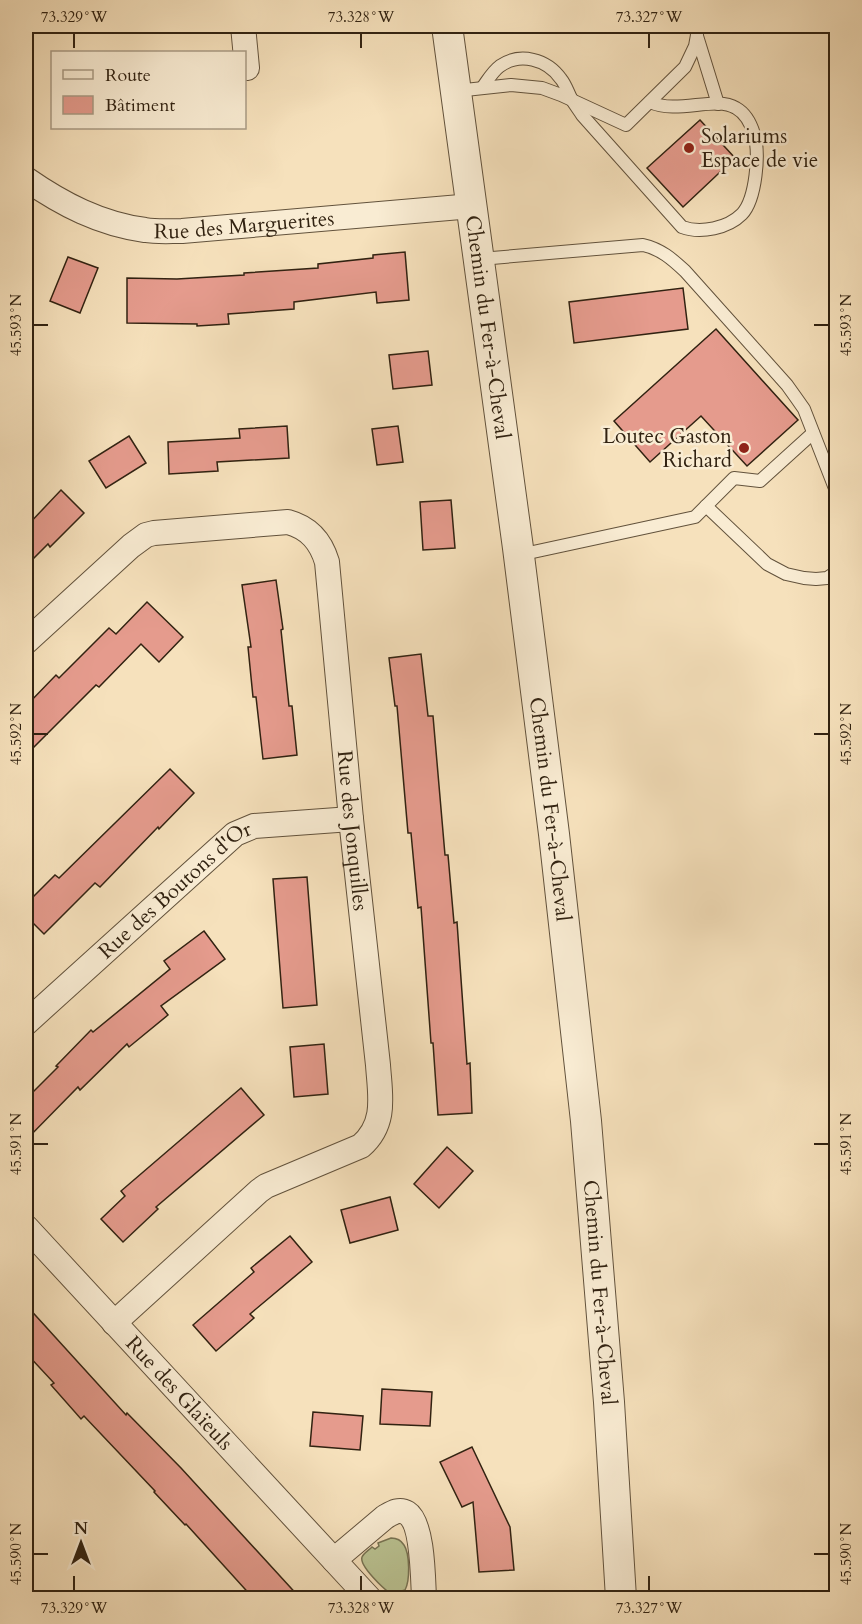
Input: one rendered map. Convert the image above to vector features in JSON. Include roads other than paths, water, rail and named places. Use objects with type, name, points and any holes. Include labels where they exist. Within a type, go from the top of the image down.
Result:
[{"type":"street","points":[[243,26],[245,51]]},
{"type":"street","name":"Chemin du Fer-à-Cheval","points":[[447,26],[469,89],[472,206],[519,555],[586,1121],[608,1390],[621,1599]]},
{"type":"street","points":[[246,58],[247,68]]},
{"type":"street","name":"Rue des Marguerites","points":[[26,179],[83,213],[144,230],[182,231],[472,206]]},
{"type":"street","name":"Rue des Jonquilles","points":[[26,642],[131,546],[154,533],[288,522],[298,525],[317,539],[327,562],[381,1101],[380,1115],[372,1134],[361,1146],[259,1191],[114,1323]]},
{"type":"street","name":"Rue des Boutons d'Or","points":[[26,1023],[235,834],[254,826],[351,819]]},
{"type":"street","name":"Rue des Glaïeuls","points":[[26,1227],[369,1599]]},
{"type":"street","points":[[334,1560],[385,1517],[393,1512],[404,1511],[412,1518],[418,1536],[424,1599]]},
{"type":"lane","points":[[469,89],[511,85],[542,88],[626,125],[685,66],[695,46],[697,30]]},
{"type":"lane","points":[[697,30],[718,104]]},
{"type":"lane","points":[[469,89],[499,67],[517,58],[541,61],[552,68],[562,80],[582,115],[682,227],[706,230],[738,217],[744,212],[755,179],[756,143],[749,121],[734,106],[718,104],[670,108],[650,102]]},
{"type":"lane","points":[[480,259],[627,246],[655,247],[685,271],[787,385],[804,409],[837,491]]},
{"type":"lane","points":[[519,555],[695,517],[734,478],[760,481],[813,433]]},
{"type":"lane","points":[[706,506],[767,564],[786,574],[816,579],[827,578],[837,572]]},
{"type":"place","name":"Solariums Espace de vie","points":[[689,148]]},
{"type":"place","name":"Loutec Gaston Richard","points":[[744,448]]}]
